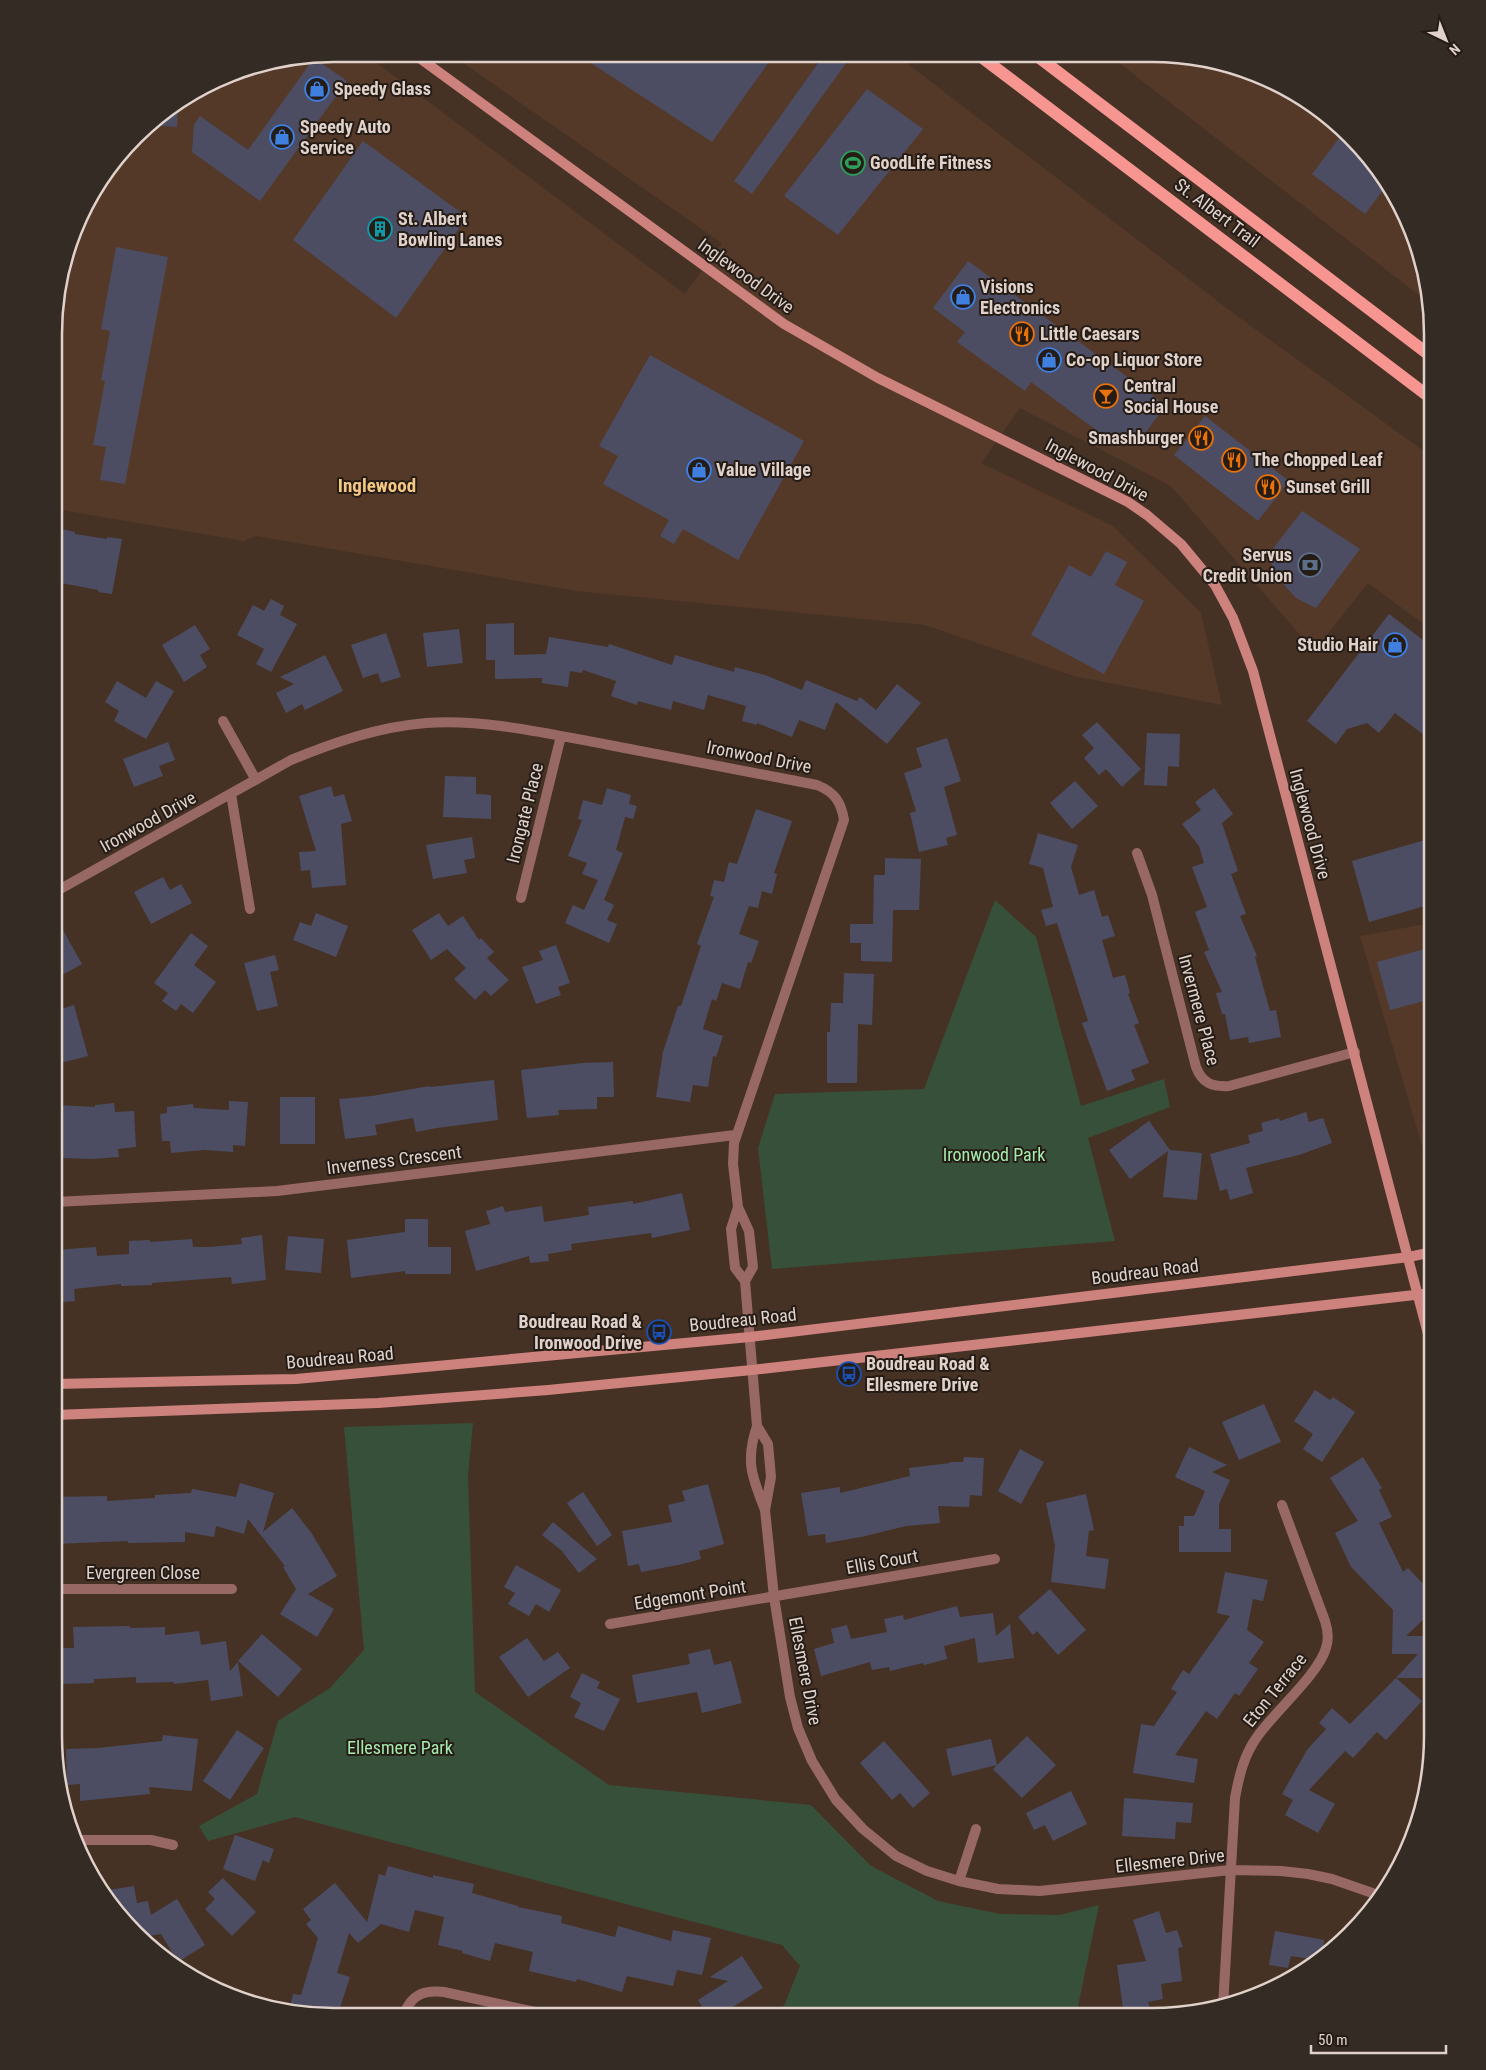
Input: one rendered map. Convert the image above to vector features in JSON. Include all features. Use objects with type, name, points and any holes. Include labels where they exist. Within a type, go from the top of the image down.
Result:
[{"type":"main road","name":"Inglewood Drive","points":[[425,62],[784,324],[878,378],[1128,502],[1148,515],[1196,560],[1226,602],[1253,670],[1424,1316]]},
{"type":"main road","name":"St. Albert Trail","points":[[988,62],[1424,393]]},
{"type":"main road","name":"St. Albert Trail","points":[[1046,62],[1424,351]]},
{"type":"main road","name":"Boudreau Road","points":[[62,1384],[296,1379],[750,1336],[1424,1254]]},
{"type":"main road","points":[[62,1415],[388,1402],[548,1390],[752,1370],[1424,1294]]},
{"type":"street","points":[[223,721],[256,780]]},
{"type":"street","name":"Ironwood Drive","points":[[62,888],[292,760],[329,744],[360,734],[395,727],[426,723],[492,725],[561,736],[817,785],[834,795],[839,802],[844,820],[735,1135],[733,1164],[738,1207],[749,1231],[753,1266],[745,1281]]},
{"type":"street","name":"Irongate Place","points":[[521,898],[561,736]]},
{"type":"street","points":[[231,794],[250,908]]},
{"type":"street","name":"Invermere Place","points":[[1137,853],[1152,895],[1196,1067],[1202,1080],[1213,1085],[1229,1086],[1354,1052]]},
{"type":"street","name":"Inverness Crescent","points":[[62,1202],[278,1191],[735,1135]]},
{"type":"street","name":"Ironwood Drive","points":[[738,1207],[731,1229],[735,1268],[745,1281],[752,1370]]},
{"type":"street","name":"Ellesmere Drive","points":[[752,1370],[757,1426],[750,1446],[752,1477],[765,1510],[774,1597],[794,1711],[804,1744],[826,1786],[853,1819],[896,1856],[927,1871],[959,1881],[998,1889],[1040,1891],[1230,1870],[1308,1874],[1332,1879],[1373,1893]]},
{"type":"street","name":"Ellesmere Drive","points":[[757,1426],[768,1444],[771,1476],[765,1510]]},
{"type":"street","name":"Eton Terrace","points":[[1223,1998],[1235,1798],[1241,1769],[1247,1754],[1270,1719],[1312,1672],[1323,1656],[1326,1647],[1328,1630],[1326,1621],[1282,1505]]},
{"type":"street","name":"Ellis Court","points":[[774,1597],[995,1559]]},
{"type":"street","name":"Evergreen Close","points":[[62,1589],[232,1589]]},
{"type":"street","name":"Edgemont Point","points":[[610,1624],[774,1597]]},
{"type":"street","points":[[959,1881],[976,1829]]},
{"type":"street","points":[[83,1840],[151,1840],[173,1845]]},
{"type":"street","points":[[407,2008],[415,1998],[429,1991],[444,1992],[517,2008]]},
{"type":"shaded area","points":[[376,62],[685,294],[722,243],[466,65],[465,62],[905,62],[1237,316],[1424,451],[1424,624],[1368,583],[1314,651],[1171,486],[1020,408],[981,463],[1113,526],[1201,613],[1222,705],[1074,676],[925,625],[577,591],[256,536],[244,541],[62,510],[62,335],[65,299],[77,247],[91,214],[108,183],[142,142],[183,108],[231,83],[264,72],[317,63]]},
{"type":"shaded area","points":[[1118,62],[1169,63],[1222,72],[1255,83],[1303,108],[1344,142],[1378,183],[1403,231],[1414,264],[1421,296]]},
{"type":"shaded area","points":[[1424,924],[1424,1152],[1360,936]]},
{"type":"green space","name":"Ironwood Park","points":[[995,900],[1036,937],[1081,1106],[1164,1079],[1170,1107],[1088,1138],[1115,1241],[772,1269],[758,1148],[775,1094],[924,1089]]},
{"type":"green space","name":"Ellesmere Park","points":[[473,1423],[468,1476],[475,1692],[609,1785],[811,1805],[871,1866],[938,1901],[1000,1914],[1060,1915],[1099,1905],[1078,2008],[776,2008],[784,2006],[800,1966],[782,1945],[295,1817],[208,1841],[199,1826],[257,1794],[278,1721],[330,1688],[364,1650],[344,1427]]},
{"type":"building","points":[[589,62],[769,62],[712,142]]},
{"type":"building","points":[[819,62],[847,62],[752,194],[734,181]]},
{"type":"building","name":"Speedy Auto Service","points":[[321,63],[347,81],[260,201],[192,152],[194,125],[200,116],[248,150],[310,64]]},
{"type":"building","name":"GoodLife Fitness","points":[[867,89],[923,129],[838,235],[784,196]]},
{"type":"building","points":[[178,112],[177,127],[160,126]]},
{"type":"building","points":[[1339,138],[1356,155],[1382,191],[1365,214],[1312,174]]},
{"type":"building","name":"St. Albert Bowling Lanes","points":[[363,141],[467,217],[396,318],[293,240]]},
{"type":"building","points":[[116,247],[168,257],[125,484],[100,480],[106,447],[93,445],[105,381],[101,380],[110,331],[101,329]]},
{"type":"building","points":[[968,261],[1166,405],[1137,444],[1127,436],[1119,447],[1031,382],[1025,391],[957,342],[965,332],[933,308]]},
{"type":"building","name":"Value Village","points":[[650,355],[804,441],[738,560],[683,529],[674,544],[660,536],[669,520],[603,484],[618,456],[599,446]]},
{"type":"building","points":[[1205,416],[1289,481],[1258,521],[1174,455]]},
{"type":"building","name":"Servus Credit Union","points":[[1302,511],[1360,549],[1316,608],[1296,598],[1276,576],[1268,555]]},
{"type":"building","points":[[62,529],[75,532],[75,534],[107,539],[107,537],[122,539],[112,594],[98,592],[98,590],[62,583]]},
{"type":"building","points":[[1106,551],[1127,562],[1115,585],[1144,601],[1104,674],[1031,635],[1069,565],[1091,577]]},
{"type":"building","points":[[271,599],[284,606],[280,615],[297,624],[271,672],[256,664],[264,649],[237,635],[253,605],[264,611]]},
{"type":"building","points":[[1389,614],[1424,641],[1424,735],[1395,713],[1379,733],[1367,723],[1347,729],[1336,744],[1307,721]]},
{"type":"building","points":[[514,623],[514,655],[546,654],[549,637],[608,647],[609,644],[672,665],[675,655],[734,672],[735,667],[765,675],[802,690],[806,680],[857,701],[860,697],[876,710],[897,684],[921,703],[887,744],[836,702],[825,730],[799,720],[792,737],[757,723],[757,725],[742,721],[746,706],[708,695],[704,710],[673,701],[671,710],[638,701],[637,705],[611,696],[616,681],[583,670],[582,673],[570,671],[568,687],[542,683],[542,678],[495,679],[495,660],[486,660],[486,624]]},
{"type":"building","points":[[195,625],[210,649],[200,655],[207,667],[184,682],[162,645]]},
{"type":"building","points":[[459,629],[463,663],[427,667],[423,633]]},
{"type":"building","points":[[386,633],[401,677],[381,683],[378,673],[363,678],[351,645]]},
{"type":"building","points":[[325,655],[343,691],[305,710],[302,704],[286,713],[276,693],[294,684],[280,677]]},
{"type":"building","points":[[117,681],[146,698],[156,681],[174,691],[146,739],[114,721],[119,711],[105,702]]},
{"type":"building","points":[[1097,722],[1141,769],[1122,787],[1106,769],[1099,775],[1084,758],[1094,748],[1082,735]]},
{"type":"building","points":[[1147,733],[1180,734],[1179,767],[1168,766],[1167,786],[1144,785]]},
{"type":"building","points":[[947,738],[961,781],[944,787],[957,835],[946,838],[948,845],[919,852],[910,813],[916,811],[904,773],[922,767],[916,748]]},
{"type":"building","points":[[168,742],[175,760],[159,766],[163,776],[134,787],[123,759]]},
{"type":"building","points":[[445,776],[476,777],[476,794],[491,795],[491,819],[443,817]]},
{"type":"building","points":[[1075,781],[1098,806],[1072,829],[1050,803]]},
{"type":"building","points":[[331,786],[334,797],[344,794],[352,821],[341,824],[346,885],[312,888],[310,870],[301,871],[299,852],[316,851],[299,796]]},
{"type":"building","points":[[607,788],[631,795],[629,804],[637,806],[633,819],[625,817],[616,850],[623,853],[604,900],[614,905],[607,920],[617,924],[609,943],[565,923],[573,905],[584,910],[598,880],[582,874],[587,863],[568,856],[582,820],[578,819],[583,800],[602,805]]},
{"type":"building","points":[[1214,788],[1233,814],[1222,823],[1238,871],[1231,874],[1246,914],[1240,916],[1257,956],[1255,957],[1270,1011],[1276,1010],[1281,1037],[1249,1043],[1248,1037],[1230,1040],[1225,1014],[1222,1014],[1216,993],[1222,992],[1204,952],[1209,950],[1195,912],[1207,907],[1192,867],[1204,863],[1199,846],[1182,824],[1201,810],[1195,802]]},
{"type":"building","points":[[756,809],[792,821],[774,873],[777,874],[772,894],[762,891],[758,908],[749,906],[739,934],[759,941],[751,963],[748,962],[740,989],[722,983],[716,1001],[712,999],[703,1029],[723,1036],[716,1057],[713,1056],[708,1087],[693,1085],[690,1102],[656,1097],[663,1052],[701,946],[697,944],[714,897],[710,896],[714,880],[724,882],[729,862],[737,864]]},
{"type":"building","points":[[1038,833],[1078,845],[1071,867],[1079,895],[1094,890],[1102,917],[1108,915],[1115,936],[1102,940],[1113,978],[1125,975],[1130,993],[1128,994],[1139,1023],[1134,1025],[1149,1063],[1131,1070],[1135,1080],[1107,1091],[1082,1023],[1088,1021],[1057,923],[1046,926],[1041,910],[1053,907],[1043,868],[1029,864]]},
{"type":"building","points":[[472,837],[475,858],[464,860],[467,873],[433,879],[426,845]]},
{"type":"building","points":[[1424,840],[1424,906],[1369,922],[1352,861]]},
{"type":"building","points":[[885,858],[921,859],[919,910],[893,910],[892,962],[861,961],[861,943],[850,943],[850,924],[873,924],[874,875],[885,875]]},
{"type":"building","points":[[163,877],[170,890],[181,884],[192,903],[151,924],[134,892]]},
{"type":"building","points":[[316,913],[348,926],[336,957],[293,940],[300,922],[311,926]]},
{"type":"building","points":[[439,913],[448,926],[463,916],[479,940],[481,938],[494,952],[487,958],[509,980],[491,996],[485,990],[475,1000],[454,979],[466,968],[447,949],[431,960],[412,930]]},
{"type":"building","points":[[62,928],[82,964],[62,975]]},
{"type":"building","points":[[191,933],[208,946],[194,965],[216,982],[193,1013],[181,1004],[176,1011],[162,1001],[168,993],[154,983]]},
{"type":"building","points":[[556,945],[570,983],[558,987],[561,995],[536,1004],[522,967],[543,960],[539,951]]},
{"type":"building","points":[[1424,949],[1424,1001],[1390,1010],[1377,962]]},
{"type":"building","points":[[275,955],[279,970],[270,972],[278,1006],[257,1011],[244,963]]},
{"type":"building","points":[[844,973],[874,974],[872,1025],[858,1024],[857,1083],[827,1083],[827,1032],[830,1032],[831,1003],[843,1003]]},
{"type":"building","points":[[74,1005],[88,1056],[62,1063],[62,1009]]},
{"type":"building","points":[[613,1062],[614,1097],[597,1097],[597,1109],[558,1110],[559,1115],[527,1118],[521,1070],[582,1063]]},
{"type":"building","points":[[494,1080],[498,1120],[416,1132],[413,1118],[375,1125],[377,1135],[345,1139],[339,1099],[372,1096],[430,1086]]},
{"type":"building","points":[[280,1097],[315,1097],[315,1144],[280,1144]]},
{"type":"building","points":[[229,1101],[248,1102],[245,1146],[233,1145],[233,1152],[204,1150],[171,1153],[170,1141],[162,1141],[160,1114],[167,1113],[167,1107],[193,1104],[194,1108],[229,1110]]},
{"type":"building","points":[[114,1103],[115,1112],[134,1111],[136,1147],[118,1149],[119,1157],[92,1159],[62,1158],[62,1105],[95,1107],[95,1105]]},
{"type":"building","points":[[1306,1112],[1309,1122],[1323,1118],[1332,1143],[1299,1155],[1246,1168],[1253,1193],[1230,1200],[1227,1189],[1220,1191],[1210,1154],[1250,1143],[1248,1135],[1263,1131],[1261,1123],[1279,1118],[1280,1121]]},
{"type":"building","points":[[1149,1121],[1170,1150],[1202,1153],[1197,1200],[1163,1197],[1168,1151],[1130,1179],[1109,1150]]},
{"type":"building","points":[[682,1193],[690,1230],[652,1238],[651,1233],[571,1244],[572,1250],[548,1254],[549,1261],[530,1263],[529,1256],[476,1271],[465,1231],[490,1224],[486,1211],[503,1206],[505,1212],[542,1206],[544,1222],[589,1215],[588,1207],[633,1201],[633,1204]]},
{"type":"building","points":[[405,1219],[428,1219],[428,1247],[451,1247],[451,1274],[405,1274],[405,1271],[351,1278],[347,1240],[405,1232]]},
{"type":"building","points":[[262,1235],[266,1280],[232,1284],[231,1277],[152,1283],[152,1285],[121,1286],[121,1284],[74,1289],[75,1301],[62,1302],[62,1249],[96,1247],[97,1256],[129,1254],[129,1241],[150,1240],[150,1242],[192,1239],[193,1247],[209,1247],[242,1244],[241,1238]]},
{"type":"building","points":[[288,1236],[324,1239],[321,1273],[285,1270]]},
{"type":"building","points":[[1315,1390],[1330,1400],[1333,1397],[1355,1412],[1322,1462],[1303,1449],[1313,1434],[1294,1421]]},
{"type":"building","points":[[1264,1404],[1281,1442],[1239,1460],[1222,1422]]},
{"type":"building","points":[[1189,1447],[1227,1465],[1212,1472],[1230,1480],[1219,1504],[1219,1529],[1231,1529],[1231,1552],[1179,1552],[1179,1526],[1184,1526],[1184,1516],[1194,1516],[1205,1491],[1175,1477]]},
{"type":"building","points":[[1020,1449],[1044,1462],[1021,1504],[998,1491]]},
{"type":"building","points":[[964,1457],[984,1458],[982,1496],[970,1495],[969,1507],[938,1506],[940,1523],[906,1526],[826,1543],[825,1534],[808,1536],[801,1493],[840,1487],[840,1493],[910,1476],[909,1468],[963,1462]]},
{"type":"building","points":[[1363,1457],[1382,1488],[1379,1490],[1392,1517],[1379,1523],[1403,1572],[1408,1568],[1424,1585],[1424,1619],[1406,1636],[1424,1636],[1424,1678],[1396,1678],[1418,1654],[1392,1654],[1393,1610],[1351,1567],[1335,1533],[1358,1521],[1330,1478]]},
{"type":"building","points":[[240,1483],[274,1493],[263,1532],[292,1508],[312,1534],[337,1576],[308,1594],[334,1609],[317,1637],[280,1614],[296,1589],[283,1567],[285,1566],[248,1519],[244,1534],[216,1526],[214,1537],[185,1532],[185,1542],[128,1543],[128,1541],[62,1544],[62,1497],[107,1496],[107,1501],[155,1498],[155,1495],[191,1493],[192,1489],[236,1497]]},
{"type":"building","points":[[708,1484],[724,1544],[699,1551],[701,1559],[683,1564],[641,1572],[639,1564],[628,1566],[622,1531],[672,1522],[668,1505],[685,1501],[682,1491]]},
{"type":"building","points":[[583,1492],[612,1535],[597,1546],[567,1503]]},
{"type":"building","points":[[1086,1494],[1094,1530],[1089,1531],[1086,1556],[1109,1559],[1105,1589],[1051,1582],[1055,1546],[1046,1503]]},
{"type":"building","points":[[553,1522],[597,1559],[579,1573],[561,1550],[542,1535]]},
{"type":"building","points":[[516,1565],[561,1590],[549,1612],[536,1604],[529,1616],[508,1604],[515,1593],[504,1587]]},
{"type":"building","points":[[1225,1572],[1268,1580],[1263,1601],[1253,1599],[1247,1630],[1264,1642],[1249,1663],[1258,1669],[1239,1696],[1235,1693],[1217,1719],[1206,1711],[1175,1755],[1198,1759],[1194,1783],[1133,1773],[1141,1724],[1154,1726],[1177,1692],[1171,1689],[1183,1670],[1189,1674],[1230,1616],[1217,1613]]},
{"type":"building","points":[[1050,1589],[1086,1630],[1058,1655],[1037,1631],[1033,1635],[1018,1617]]},
{"type":"building","points":[[957,1606],[960,1617],[993,1613],[996,1636],[1010,1624],[1014,1658],[978,1663],[975,1638],[944,1646],[947,1659],[924,1665],[923,1663],[890,1671],[889,1667],[872,1670],[870,1662],[821,1676],[814,1649],[834,1643],[831,1629],[847,1625],[851,1639],[887,1632],[884,1619],[903,1615],[904,1620]]},
{"type":"building","points":[[73,1627],[165,1627],[165,1635],[199,1631],[201,1645],[226,1641],[230,1671],[238,1662],[243,1696],[211,1701],[208,1680],[174,1684],[173,1682],[136,1683],[136,1677],[94,1679],[94,1683],[63,1684],[62,1648],[74,1648]]},
{"type":"building","points":[[262,1634],[302,1669],[278,1697],[238,1661]]},
{"type":"building","points":[[527,1638],[544,1661],[558,1652],[570,1668],[528,1697],[499,1657]]},
{"type":"building","points":[[710,1649],[714,1665],[731,1661],[742,1703],[702,1713],[697,1692],[637,1703],[632,1675],[690,1664],[688,1654]]},
{"type":"building","points":[[582,1673],[600,1682],[597,1688],[620,1699],[604,1731],[574,1717],[581,1703],[570,1697]]},
{"type":"building","points":[[1396,1678],[1422,1701],[1386,1740],[1377,1732],[1353,1758],[1345,1751],[1309,1790],[1335,1804],[1318,1833],[1285,1815],[1293,1800],[1282,1794],[1307,1750],[1326,1729],[1319,1723],[1332,1708],[1350,1724]]},
{"type":"building","points":[[237,1730],[264,1748],[230,1800],[203,1781]]},
{"type":"building","points":[[163,1735],[198,1739],[192,1791],[149,1787],[150,1794],[80,1801],[80,1784],[67,1785],[66,1749],[98,1748],[162,1741]]},
{"type":"building","points":[[1027,1736],[1056,1765],[1022,1798],[993,1769]]},
{"type":"building","points":[[991,1739],[997,1765],[952,1776],[946,1749]]},
{"type":"building","points":[[884,1741],[930,1793],[913,1808],[900,1793],[892,1800],[860,1763]]},
{"type":"building","points":[[1071,1791],[1087,1824],[1053,1841],[1045,1825],[1034,1830],[1026,1813]]},
{"type":"building","points":[[1124,1798],[1193,1803],[1191,1823],[1176,1822],[1175,1839],[1122,1836]]},
{"type":"building","points":[[235,1835],[274,1849],[269,1863],[263,1860],[255,1881],[223,1869]]},
{"type":"building","points":[[388,1866],[433,1878],[433,1875],[474,1884],[472,1893],[518,1907],[562,1916],[561,1923],[615,1937],[618,1926],[671,1941],[673,1930],[711,1938],[702,1975],[677,1970],[673,1986],[627,1976],[622,1992],[577,1979],[576,1982],[529,1971],[533,1952],[495,1943],[490,1961],[462,1953],[463,1951],[438,1945],[444,1917],[415,1910],[409,1932],[381,1924],[358,1943],[349,1933],[337,1973],[350,1977],[340,2008],[291,2004],[293,1994],[301,1995],[318,1938],[306,1924],[311,1920],[303,1909],[335,1883],[367,1922],[379,1874],[385,1876]]},
{"type":"building","points":[[223,1878],[256,1912],[232,1936],[205,1909],[215,1899],[208,1892]]},
{"type":"building","points":[[134,1886],[137,1903],[148,1901],[151,1915],[177,1899],[205,1945],[181,1960],[173,1954],[161,1934],[150,1936],[130,1915],[110,1890]]},
{"type":"building","points":[[1159,1911],[1166,1933],[1177,1930],[1183,1947],[1178,1948],[1182,1981],[1161,1984],[1163,1999],[1148,2002],[1150,2008],[1123,2008],[1117,1965],[1146,1961],[1133,1920]]},
{"type":"building","points":[[1275,1931],[1324,1940],[1323,1946],[1307,1959],[1291,1956],[1288,1968],[1269,1965]]},
{"type":"building","points":[[742,1956],[763,1988],[731,2008],[703,2008],[698,2000],[728,1981],[710,1977]]},
{"type":"place","name":"Speedy Glass","points":[[317,89]]},
{"type":"place","name":"Speedy Auto Service","points":[[282,137]]},
{"type":"place","name":"GoodLife Fitness","points":[[853,163]]},
{"type":"place","name":"St. Albert Bowling Lanes","points":[[380,229]]},
{"type":"place","name":"Visions Electronics","points":[[963,297]]},
{"type":"place","name":"Little Caesars","points":[[1022,334]]},
{"type":"place","name":"Co-op Liquor Store","points":[[1049,360]]},
{"type":"place","name":"Central Social House","points":[[1106,396]]},
{"type":"place","name":"Smashburger","points":[[1201,438]]},
{"type":"place","name":"The Chopped Leaf","points":[[1234,460]]},
{"type":"place","name":"Value Village","points":[[699,470]]},
{"type":"place","name":"Sunset Grill","points":[[1268,487]]},
{"type":"place","name":"Servus Credit Union","points":[[1310,565]]},
{"type":"place","name":"Studio Hair","points":[[1395,645]]},
{"type":"place","name":"Boudreau Road & Ironwood Drive","points":[[659,1332]]},
{"type":"place","name":"Boudreau Road & Ellesmere Drive","points":[[849,1374]]},
{"type":"district","name":"Inglewood","points":[[377,485]]}]
